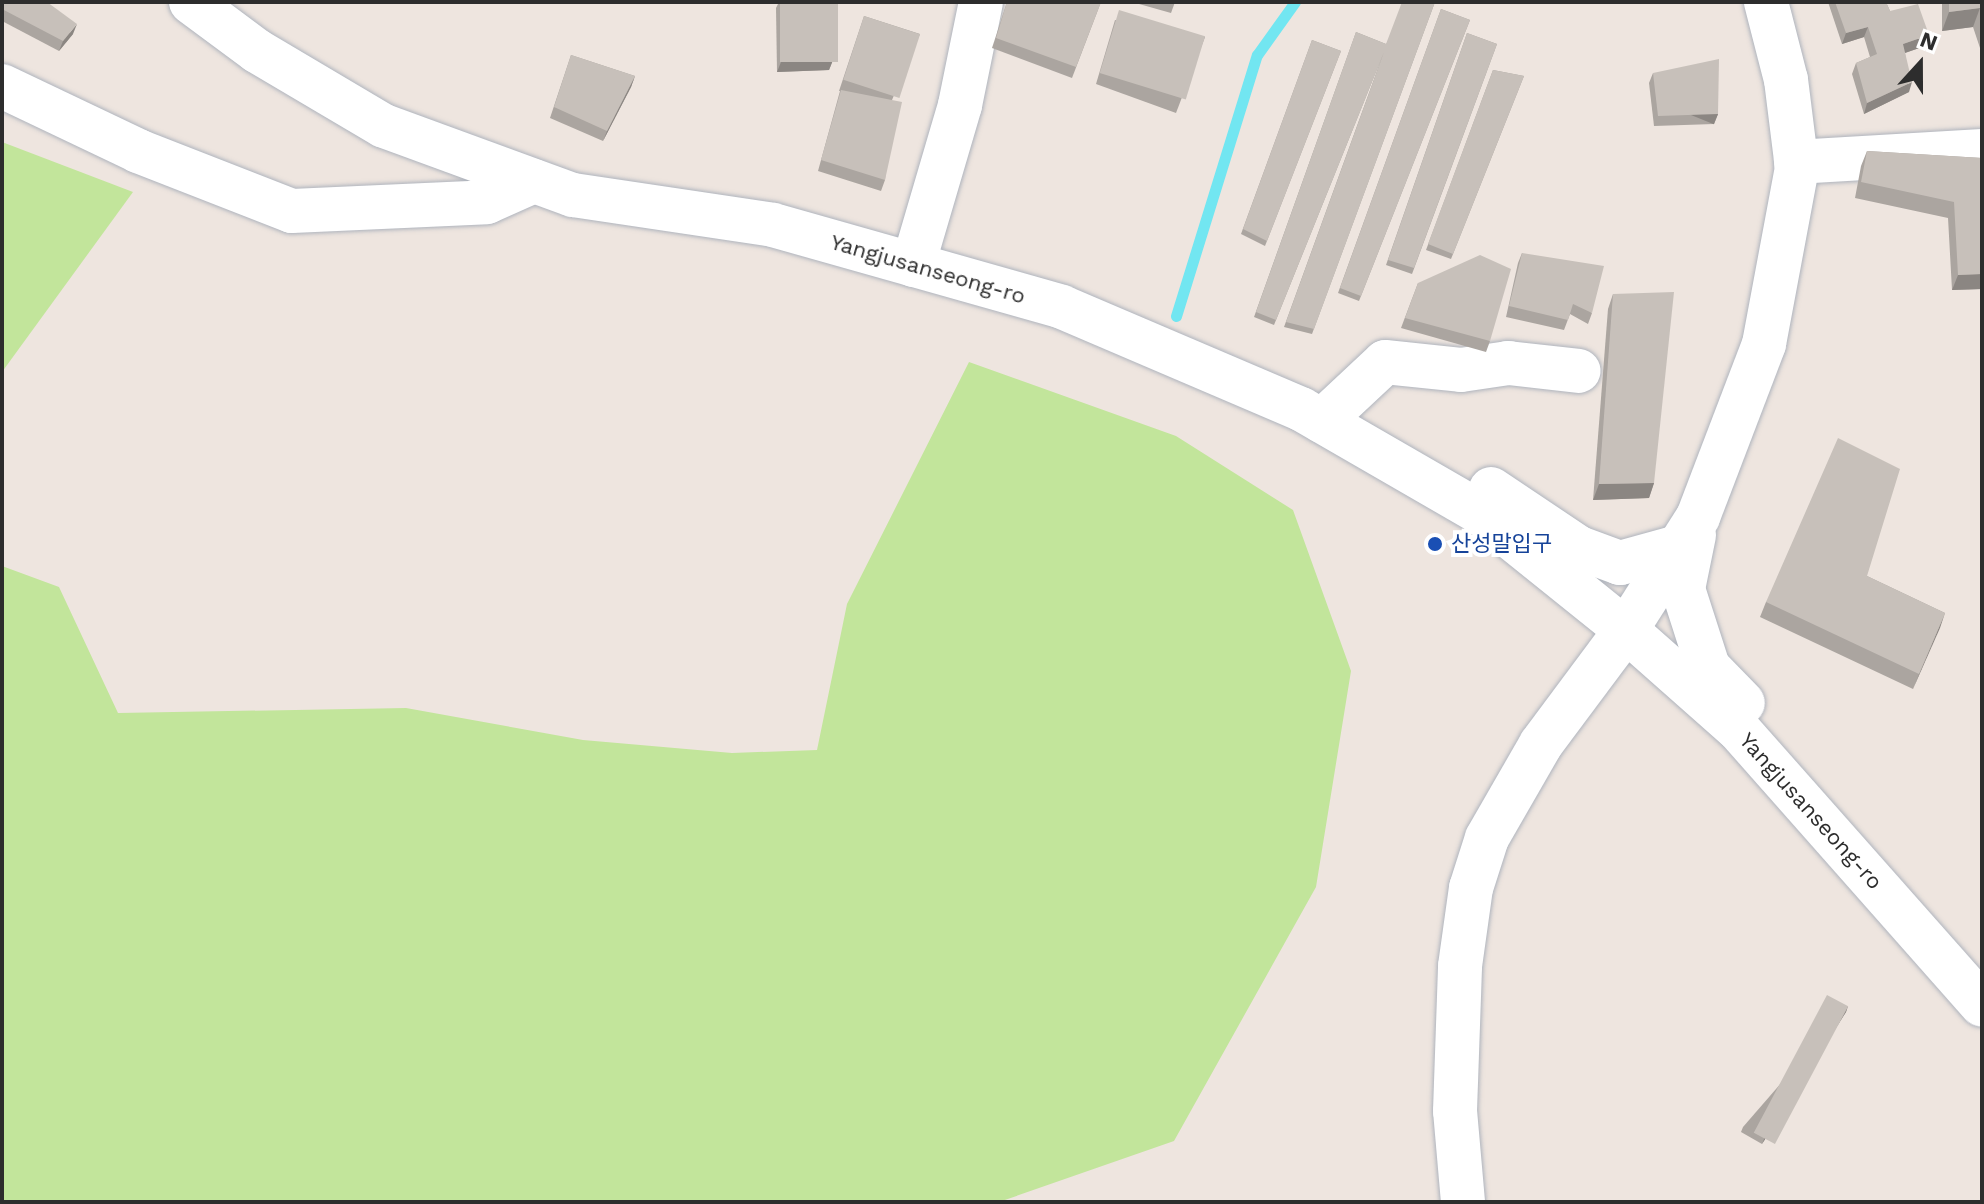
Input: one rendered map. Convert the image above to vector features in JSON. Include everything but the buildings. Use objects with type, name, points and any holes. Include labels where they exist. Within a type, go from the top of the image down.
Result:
[{"type":"street","name":"Yangjusanseong-ro","points":[[191,2],[257,51],[384,126],[573,195],[773,225],[1062,307],[1322,421],[1478,511],[1626,630],[1738,729],[1982,1005]]},
{"type":"street","points":[[913,265],[960,105],[981,2]]},
{"type":"street","points":[[1463,1202],[1455,1046],[1471,888],[1487,838],[1541,744],[1626,630],[1688,532],[1764,344],[1790,225],[1796,162],[1786,80],[1766,2]]},
{"type":"street","points":[[2,86],[138,151],[292,211],[487,202],[534,181]]},
{"type":"street","points":[[1796,162],[1982,151]]},
{"type":"street","points":[[1322,421],[1385,362],[1461,370],[1508,363],[1579,371]]},
{"type":"street","points":[[1361,443],[1459,468],[1579,548],[1620,563],[1688,532]]},
{"type":"street","points":[[1688,532],[1683,589],[1708,667],[1769,731],[1821,801],[1826,826]]},
{"type":"green space","points":[[2,142],[133,192],[2,372]]},
{"type":"green space","points":[[969,362],[1176,436],[1293,510],[1351,671],[1316,887],[1174,1141],[999,1202],[2,1202],[2,566],[59,587],[118,713],[406,708],[583,740],[732,753],[817,750],[847,604]]},
{"type":"waterway","points":[[1176,316],[1257,55],[1295,2]]},
{"type":"place","name":"산성말입구","points":[[1435,544]]}]
